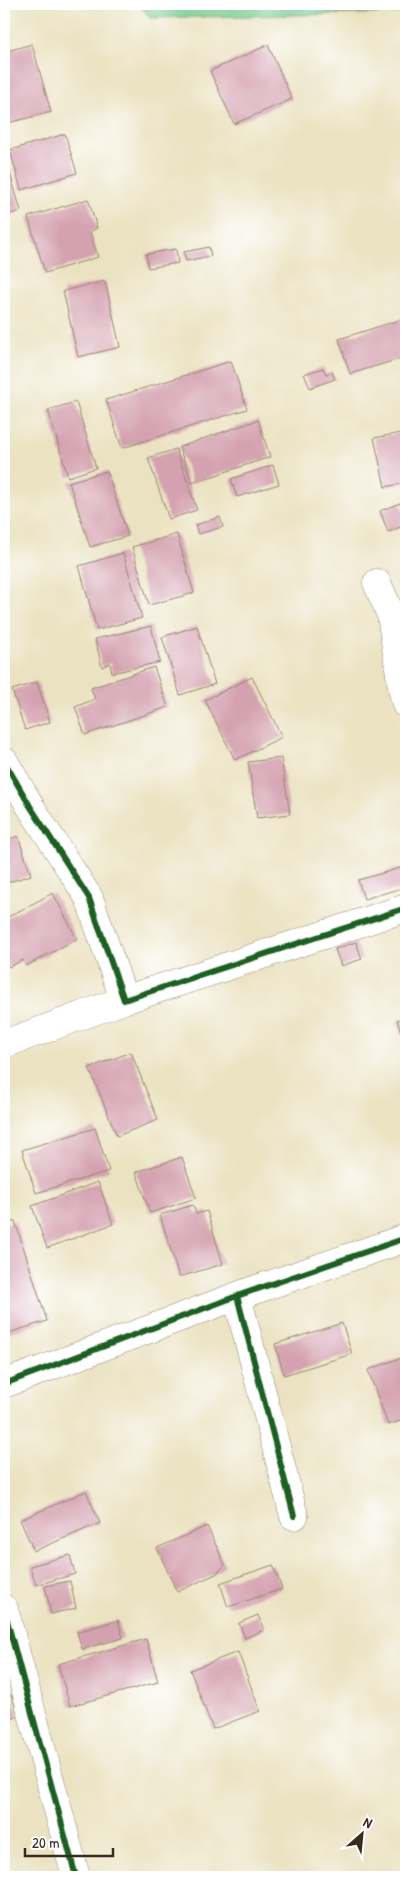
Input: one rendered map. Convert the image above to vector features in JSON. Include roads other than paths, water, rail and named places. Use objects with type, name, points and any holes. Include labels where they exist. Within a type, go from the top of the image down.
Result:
[{"type":"street","points":[[377,583],[391,615],[406,704]]},
{"type":"street","points":[[4,761],[30,806],[89,898],[124,1000]]},
{"type":"street","points":[[4,1044],[124,1000],[406,908]]},
{"type":"street","points":[[4,1384],[237,1296],[406,1238]]},
{"type":"street","points":[[237,1296],[294,1516]]},
{"type":"street","points":[[4,1609],[76,1877]]}]
